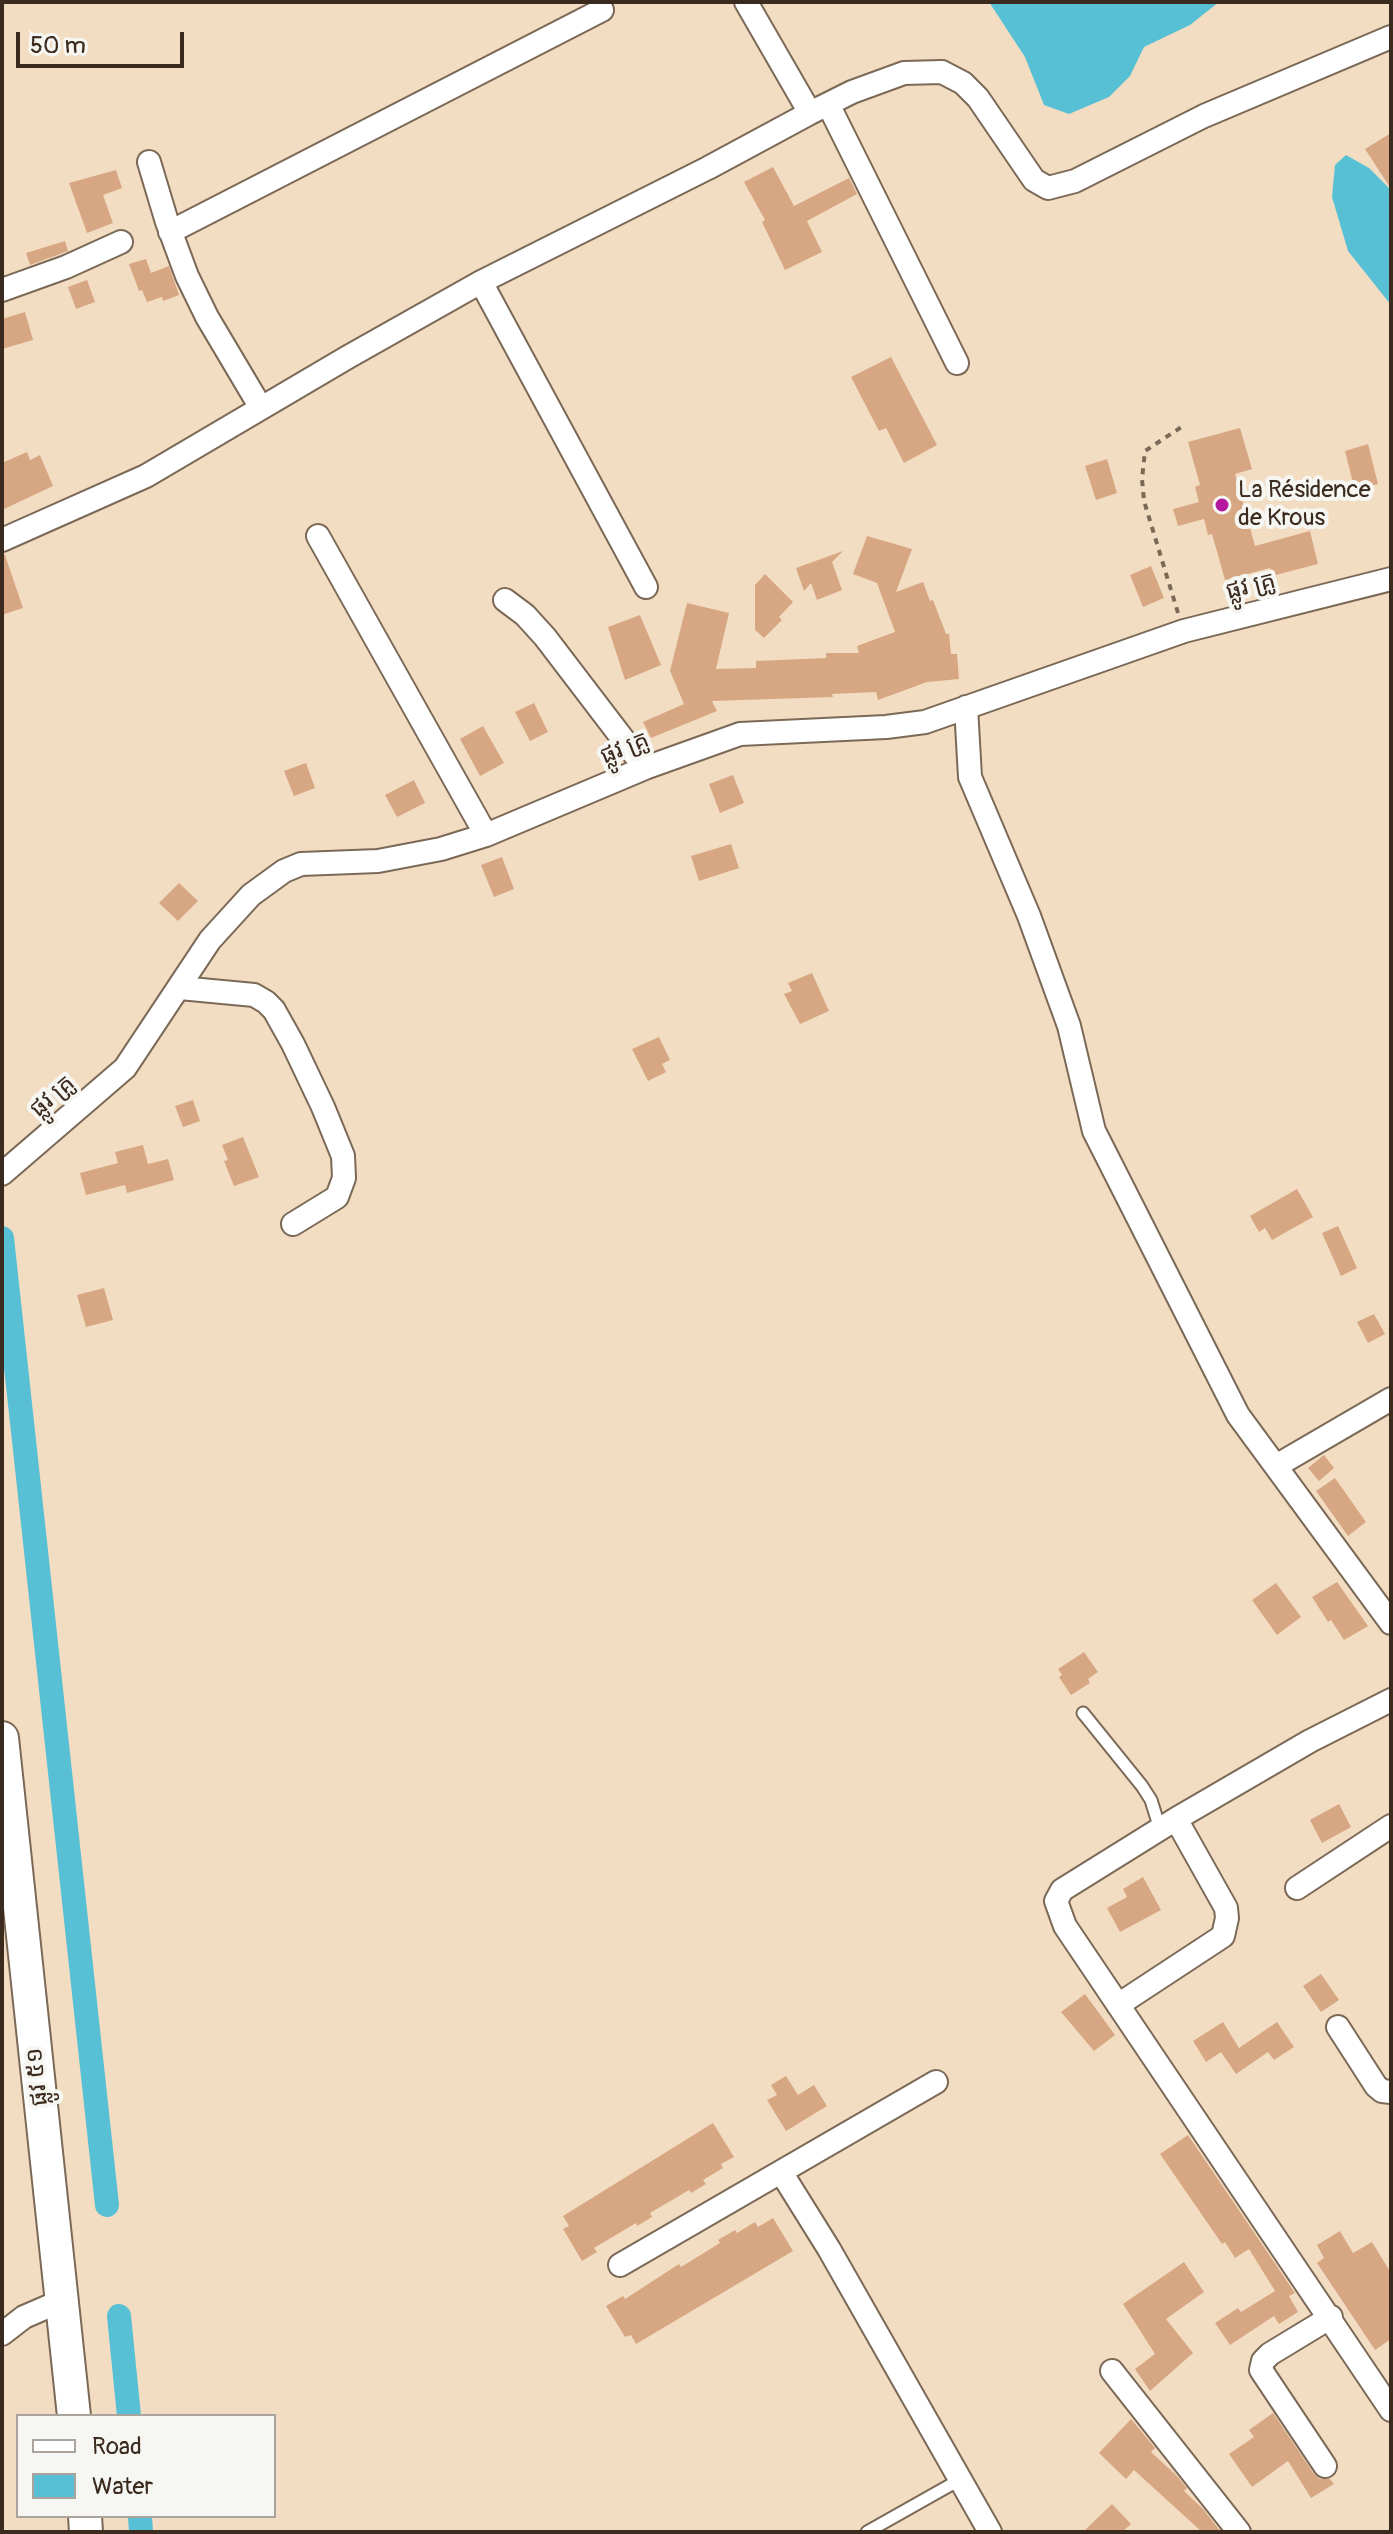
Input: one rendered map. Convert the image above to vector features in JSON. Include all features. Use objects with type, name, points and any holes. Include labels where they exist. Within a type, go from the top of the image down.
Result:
[{"type":"main road","name":"ផ្លូវ ៥១","points":[[2,1738],[74,2414]]},
{"type":"street","points":[[746,2],[819,109],[957,363]]},
{"type":"street","points":[[170,232],[602,10]]},
{"type":"street","points":[[2,540],[132,484],[481,282],[852,92],[904,73],[942,72],[963,83],[978,98],[1034,180],[1048,188],[1075,181],[1204,116],[1391,37]]},
{"type":"street","points":[[149,162],[187,276],[207,317],[261,408]]},
{"type":"street","points":[[2,290],[66,267],[121,242]]},
{"type":"street","points":[[481,282],[646,587]]},
{"type":"street","points":[[318,536],[486,835]]},
{"type":"street","name":"ផ្លូវ គ្រូ","points":[[3,1174],[125,1068],[210,940],[251,895],[284,871],[301,864],[323,861],[378,861],[409,856],[486,835],[645,768],[740,734],[925,722],[1184,631],[1390,582]]},
{"type":"street","points":[[505,600],[525,615],[545,637],[645,768]]},
{"type":"street","points":[[966,707],[970,777],[1029,916],[1069,1026],[1094,1131],[1238,1415],[1391,1623]]},
{"type":"street","points":[[180,988],[254,995],[274,1010],[293,1044],[343,1156],[344,1178],[337,1197],[293,1224]]},
{"type":"street","points":[[1276,1466],[1391,1399]]},
{"type":"street","points":[[1391,1700],[1310,1741],[1168,1824],[1062,1890],[1056,1901],[1065,1926],[1391,2410]]},
{"type":"street","points":[[1118,2005],[1223,1936],[1226,1908],[1168,1824]]},
{"type":"street","points":[[1297,1888],[1391,1826]]},
{"type":"street","points":[[1338,2027],[1376,2086],[1382,2091],[1391,2092]]},
{"type":"street","points":[[620,2265],[936,2082]]},
{"type":"street","points":[[781,2172],[829,2249],[990,2532]]},
{"type":"street","points":[[2,2334],[24,2317],[61,2301]]},
{"type":"street","points":[[1325,2466],[1261,2370],[1263,2361],[1270,2354],[1331,2317]]},
{"type":"street","points":[[1112,2371],[1239,2532]]},
{"type":"lane","points":[[1083,1713],[1142,1786],[1168,1824]]},
{"type":"lane","points":[[867,2532],[961,2479]]},
{"type":"path","points":[[1183,426],[1145,451],[1142,479],[1144,501],[1184,631]]},
{"type":"water","points":[[989,2],[1219,2],[1190,25],[1144,47],[1130,76],[1109,97],[1069,114],[1044,105],[1025,57]]},
{"type":"water","points":[[1346,155],[1369,168],[1391,190],[1391,305],[1348,251],[1332,197],[1335,165]]},
{"type":"building","points":[[1391,133],[1391,189],[1365,149]]},
{"type":"building","points":[[773,167],[794,206],[849,178],[857,194],[807,221],[822,252],[785,270],[762,222],[765,220],[744,182]]},
{"type":"building","points":[[116,170],[122,188],[103,195],[113,223],[87,233],[69,183]]},
{"type":"building","points":[[65,241],[68,251],[30,265],[26,253]]},
{"type":"building","points":[[146,259],[151,273],[169,266],[179,295],[163,301],[162,297],[147,302],[142,290],[139,291],[129,264]]},
{"type":"building","points":[[87,280],[95,302],[76,309],[68,287]]},
{"type":"building","points":[[25,312],[33,340],[2,349],[2,319]]},
{"type":"building","points":[[891,357],[937,445],[904,463],[886,428],[879,431],[851,377]]},
{"type":"building","points":[[1240,428],[1252,469],[1235,474],[1255,546],[1310,531],[1318,564],[1272,576],[1270,568],[1225,580],[1212,534],[1208,535],[1204,519],[1178,526],[1173,509],[1199,502],[1195,487],[1200,485],[1188,442]]},
{"type":"building","points":[[1368,444],[1378,484],[1355,491],[1345,451]]},
{"type":"building","points":[[27,452],[30,460],[40,455],[53,486],[2,510],[2,463]]},
{"type":"building","points":[[1107,459],[1117,493],[1096,500],[1085,466]]},
{"type":"building","points":[[867,536],[912,549],[896,592],[923,582],[946,634],[949,634],[951,654],[957,654],[959,679],[927,682],[878,700],[876,692],[832,694],[833,697],[712,701],[717,711],[651,738],[643,722],[684,704],[670,671],[687,603],[729,613],[716,669],[756,668],[756,661],[826,658],[826,653],[859,653],[857,646],[895,632],[877,583],[853,574]]},
{"type":"building","points":[[843,551],[832,562],[842,590],[817,600],[811,583],[804,591],[796,568]]},
{"type":"building","points":[[5,555],[23,608],[2,615],[2,556]]},
{"type":"building","points":[[1151,566],[1164,598],[1143,607],[1130,575]]},
{"type":"building","points":[[765,574],[793,602],[779,617],[782,620],[764,638],[755,630],[755,585]]},
{"type":"building","points":[[640,615],[661,665],[625,680],[608,627]]},
{"type":"building","points":[[534,703],[548,732],[530,741],[515,712]]},
{"type":"building","points":[[483,726],[504,763],[480,776],[460,739]]},
{"type":"building","points":[[306,763],[315,788],[294,796],[284,771]]},
{"type":"building","points":[[733,775],[744,803],[720,813],[709,784]]},
{"type":"building","points":[[414,780],[425,803],[397,817],[385,795]]},
{"type":"building","points":[[731,844],[739,868],[699,881],[691,856]]},
{"type":"building","points":[[502,857],[514,889],[494,897],[481,865]]},
{"type":"building","points":[[179,883],[198,901],[178,921],[159,903]]},
{"type":"building","points":[[812,973],[829,1011],[800,1024],[784,994],[792,991],[788,983]]},
{"type":"building","points":[[659,1037],[670,1060],[662,1064],[666,1072],[648,1081],[632,1049]]},
{"type":"building","points":[[193,1100],[200,1121],[183,1127],[175,1106]]},
{"type":"building","points":[[243,1137],[259,1177],[234,1186],[224,1161],[228,1160],[222,1145]]},
{"type":"building","points":[[143,1145],[148,1164],[168,1159],[174,1180],[127,1193],[125,1185],[86,1195],[80,1173],[118,1163],[115,1152]]},
{"type":"building","points":[[1297,1189],[1313,1217],[1272,1240],[1265,1228],[1259,1232],[1250,1216]]},
{"type":"building","points":[[1338,1226],[1357,1268],[1341,1276],[1322,1233]]},
{"type":"building","points":[[104,1288],[113,1320],[86,1327],[77,1295]]},
{"type":"building","points":[[1374,1314],[1385,1334],[1368,1343],[1357,1322]]},
{"type":"building","points":[[1324,1455],[1334,1468],[1319,1481],[1308,1468]]},
{"type":"building","points":[[1335,1478],[1366,1522],[1348,1536],[1316,1491]]},
{"type":"building","points":[[1337,1582],[1368,1626],[1344,1640],[1312,1597]]},
{"type":"building","points":[[1276,1583],[1301,1617],[1277,1635],[1252,1600]]},
{"type":"building","points":[[1084,1652],[1098,1672],[1088,1679],[1090,1683],[1071,1695],[1059,1677],[1062,1675],[1058,1669]]},
{"type":"building","points":[[1339,1804],[1351,1827],[1322,1843],[1310,1820]]},
{"type":"building","points":[[1143,1877],[1161,1910],[1120,1932],[1107,1908],[1127,1897],[1123,1889]]},
{"type":"building","points":[[1321,1974],[1339,2000],[1321,2012],[1303,1986]]},
{"type":"building","points":[[1085,1994],[1115,2035],[1094,2051],[1061,2012]]},
{"type":"building","points":[[1223,2022],[1239,2048],[1277,2022],[1294,2047],[1274,2060],[1268,2052],[1236,2074],[1221,2052],[1206,2062],[1193,2041]]},
{"type":"building","points":[[786,2076],[798,2095],[814,2085],[827,2106],[786,2131],[767,2100],[777,2095],[771,2085]]},
{"type":"building","points":[[713,2123],[734,2157],[703,2180],[706,2184],[691,2193],[689,2190],[650,2213],[652,2217],[594,2248],[597,2252],[582,2261],[563,2229],[569,2226],[563,2216]]},
{"type":"building","points":[[1188,2135],[1295,2293],[1289,2296],[1298,2312],[1279,2324],[1274,2316],[1230,2345],[1215,2323],[1238,2308],[1241,2312],[1275,2291],[1249,2249],[1235,2258],[1225,2242],[1222,2244],[1160,2154]]},
{"type":"building","points":[[773,2218],[793,2251],[636,2344],[631,2335],[625,2337],[606,2306],[623,2296],[625,2299],[679,2264],[681,2267],[735,2230],[737,2233],[755,2222],[758,2227]]},
{"type":"building","points":[[1340,2231],[1353,2253],[1372,2242],[1391,2273],[1391,2339],[1375,2350],[1317,2263],[1324,2258],[1317,2245]]},
{"type":"building","points":[[1184,2262],[1204,2292],[1166,2319],[1193,2353],[1150,2391],[1135,2369],[1155,2354],[1123,2304]]},
{"type":"building","points":[[1273,2413],[1314,2474],[1320,2479],[1330,2479],[1334,2484],[1311,2498],[1288,2461],[1252,2487],[1229,2454],[1254,2437],[1249,2430]]},
{"type":"building","points":[[1131,2419],[1155,2448],[1151,2452],[1176,2475],[1187,2488],[1184,2491],[1221,2532],[1202,2532],[1134,2470],[1126,2479],[1099,2453]]},
{"type":"building","points":[[1112,2504],[1131,2524],[1122,2532],[1083,2532]]},
{"type":"waterway","points":[[2,1238],[107,2205]]},
{"type":"waterway","points":[[119,2316],[129,2414]]},
{"type":"waterway","points":[[140,2518],[141,2532]]},
{"type":"place","name":"La Résidence de Krous","points":[[1222,505]]}]
